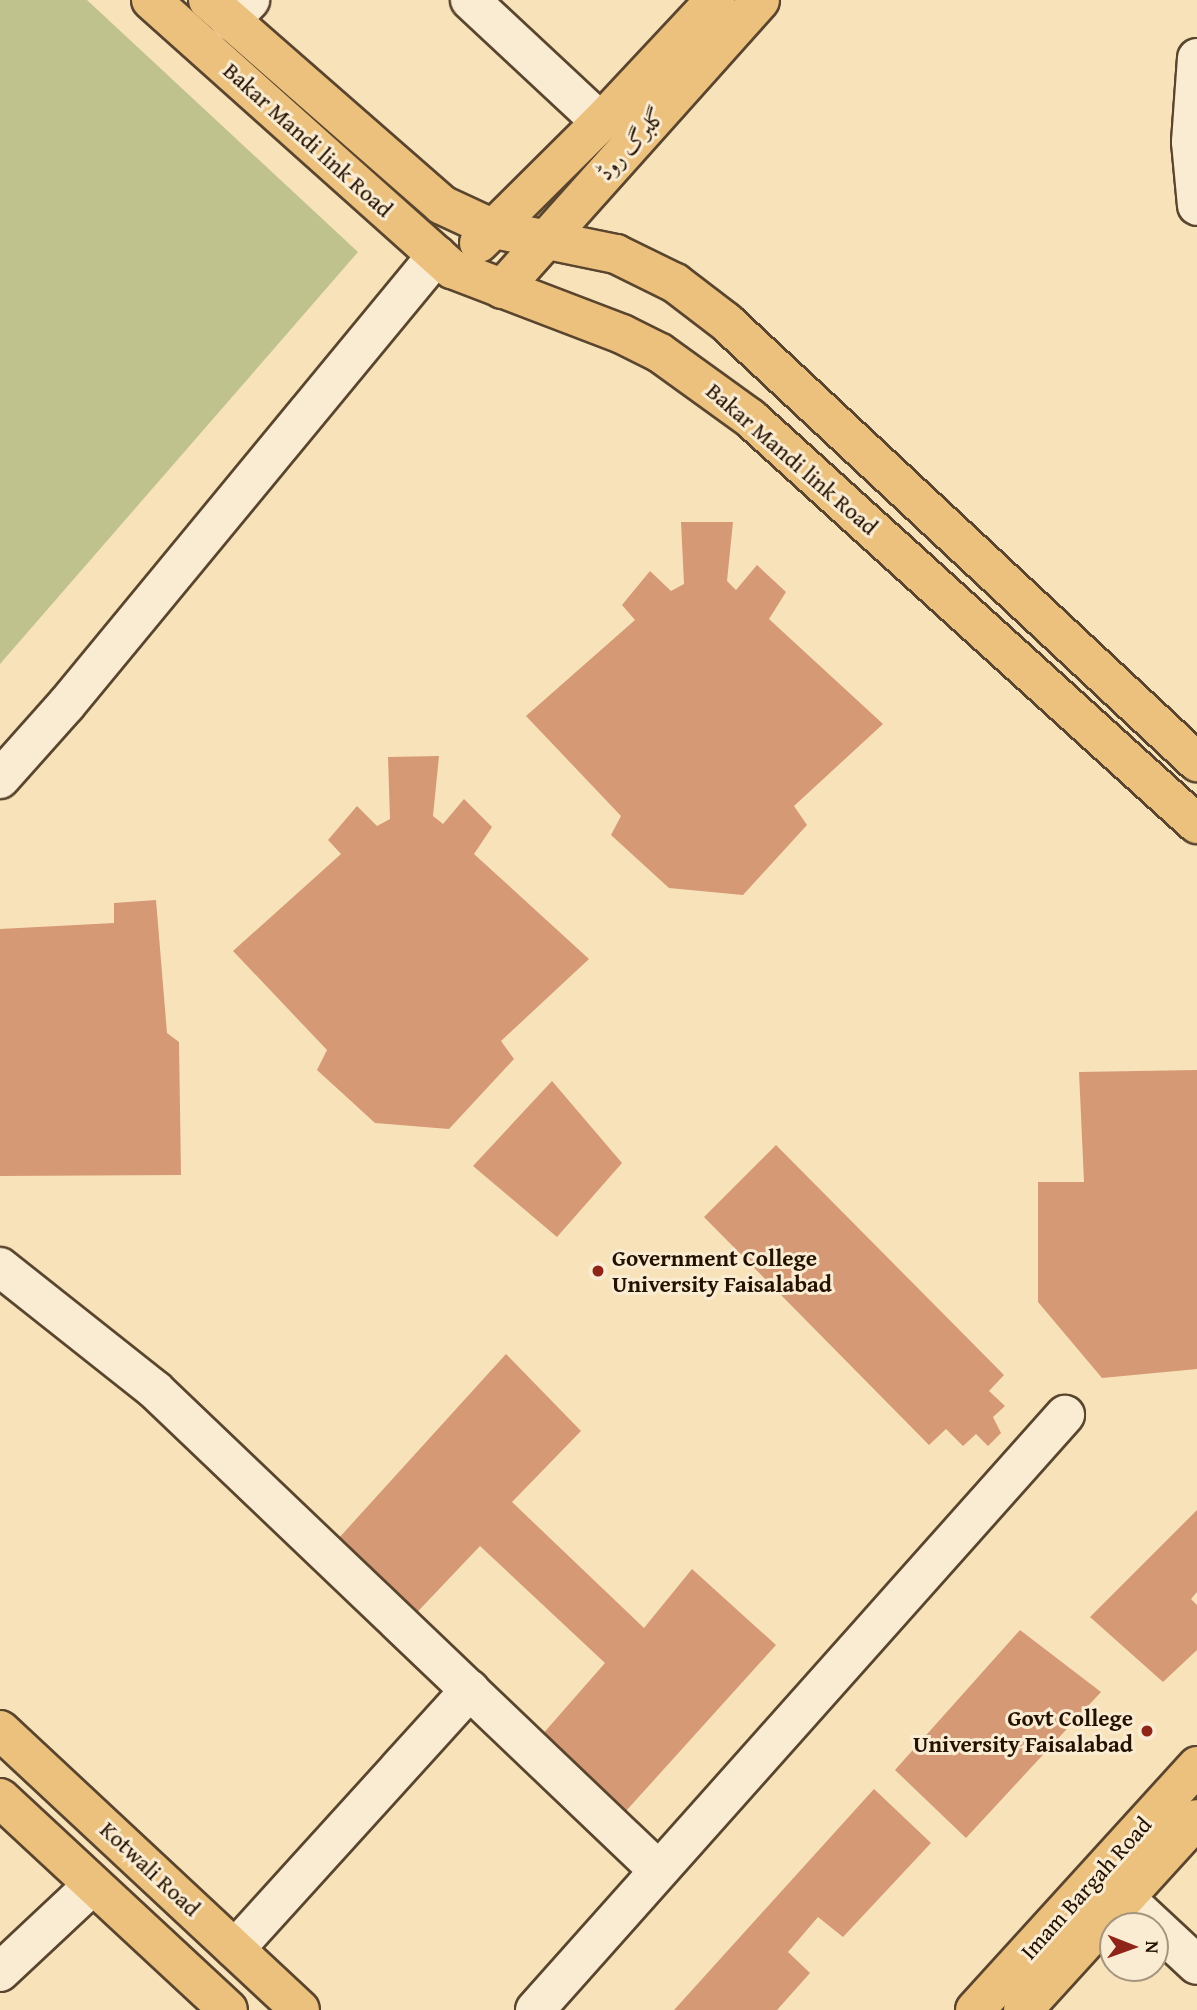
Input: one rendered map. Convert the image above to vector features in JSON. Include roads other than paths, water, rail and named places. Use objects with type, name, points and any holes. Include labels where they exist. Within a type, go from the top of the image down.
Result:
[{"type":"main road","name":"Bakar Mandi link Road","points":[[151,0],[445,262],[502,289],[622,334],[660,353],[701,380],[750,418],[1197,824]]},
{"type":"main road","name":"گلبرگ روڈ","points":[[502,289],[760,0]]},
{"type":"main road","name":"گلبرگ روڈ","points":[[445,262],[494,229],[601,121],[710,2]]},
{"type":"main road","name":"Bakar Mandi link Road","points":[[229,7],[442,205],[494,229],[616,254],[675,283],[726,322],[1197,762]]},
{"type":"main road","name":"Kotwali Road","points":[[0,1730],[300,2010]]},
{"type":"main road","name":"Imam Bargah Road","points":[[975,2010],[1197,1766]]},
{"type":"main road","points":[[0,1798],[228,2010]]},
{"type":"main road","name":"Imam Bargah Road","points":[[1023,2010],[1197,1819]]},
{"type":"street","points":[[470,0],[601,121]]},
{"type":"street","points":[[1197,58],[1194,142],[1197,206]]},
{"type":"street","points":[[0,779],[445,262]]},
{"type":"street","points":[[0,1267],[155,1390],[658,1870]]},
{"type":"street","points":[[535,2010],[1065,1415]]},
{"type":"street","points":[[235,1949],[470,1690]]},
{"type":"street","points":[[0,1972],[93,1885]]},
{"type":"street","points":[[1125,1898],[1197,1965]]},
{"type":"place","name":"Government College University Faisalabad","points":[[598,1271]]},
{"type":"place","name":"Govt College University Faisalabad","points":[[1147,1731]]}]
